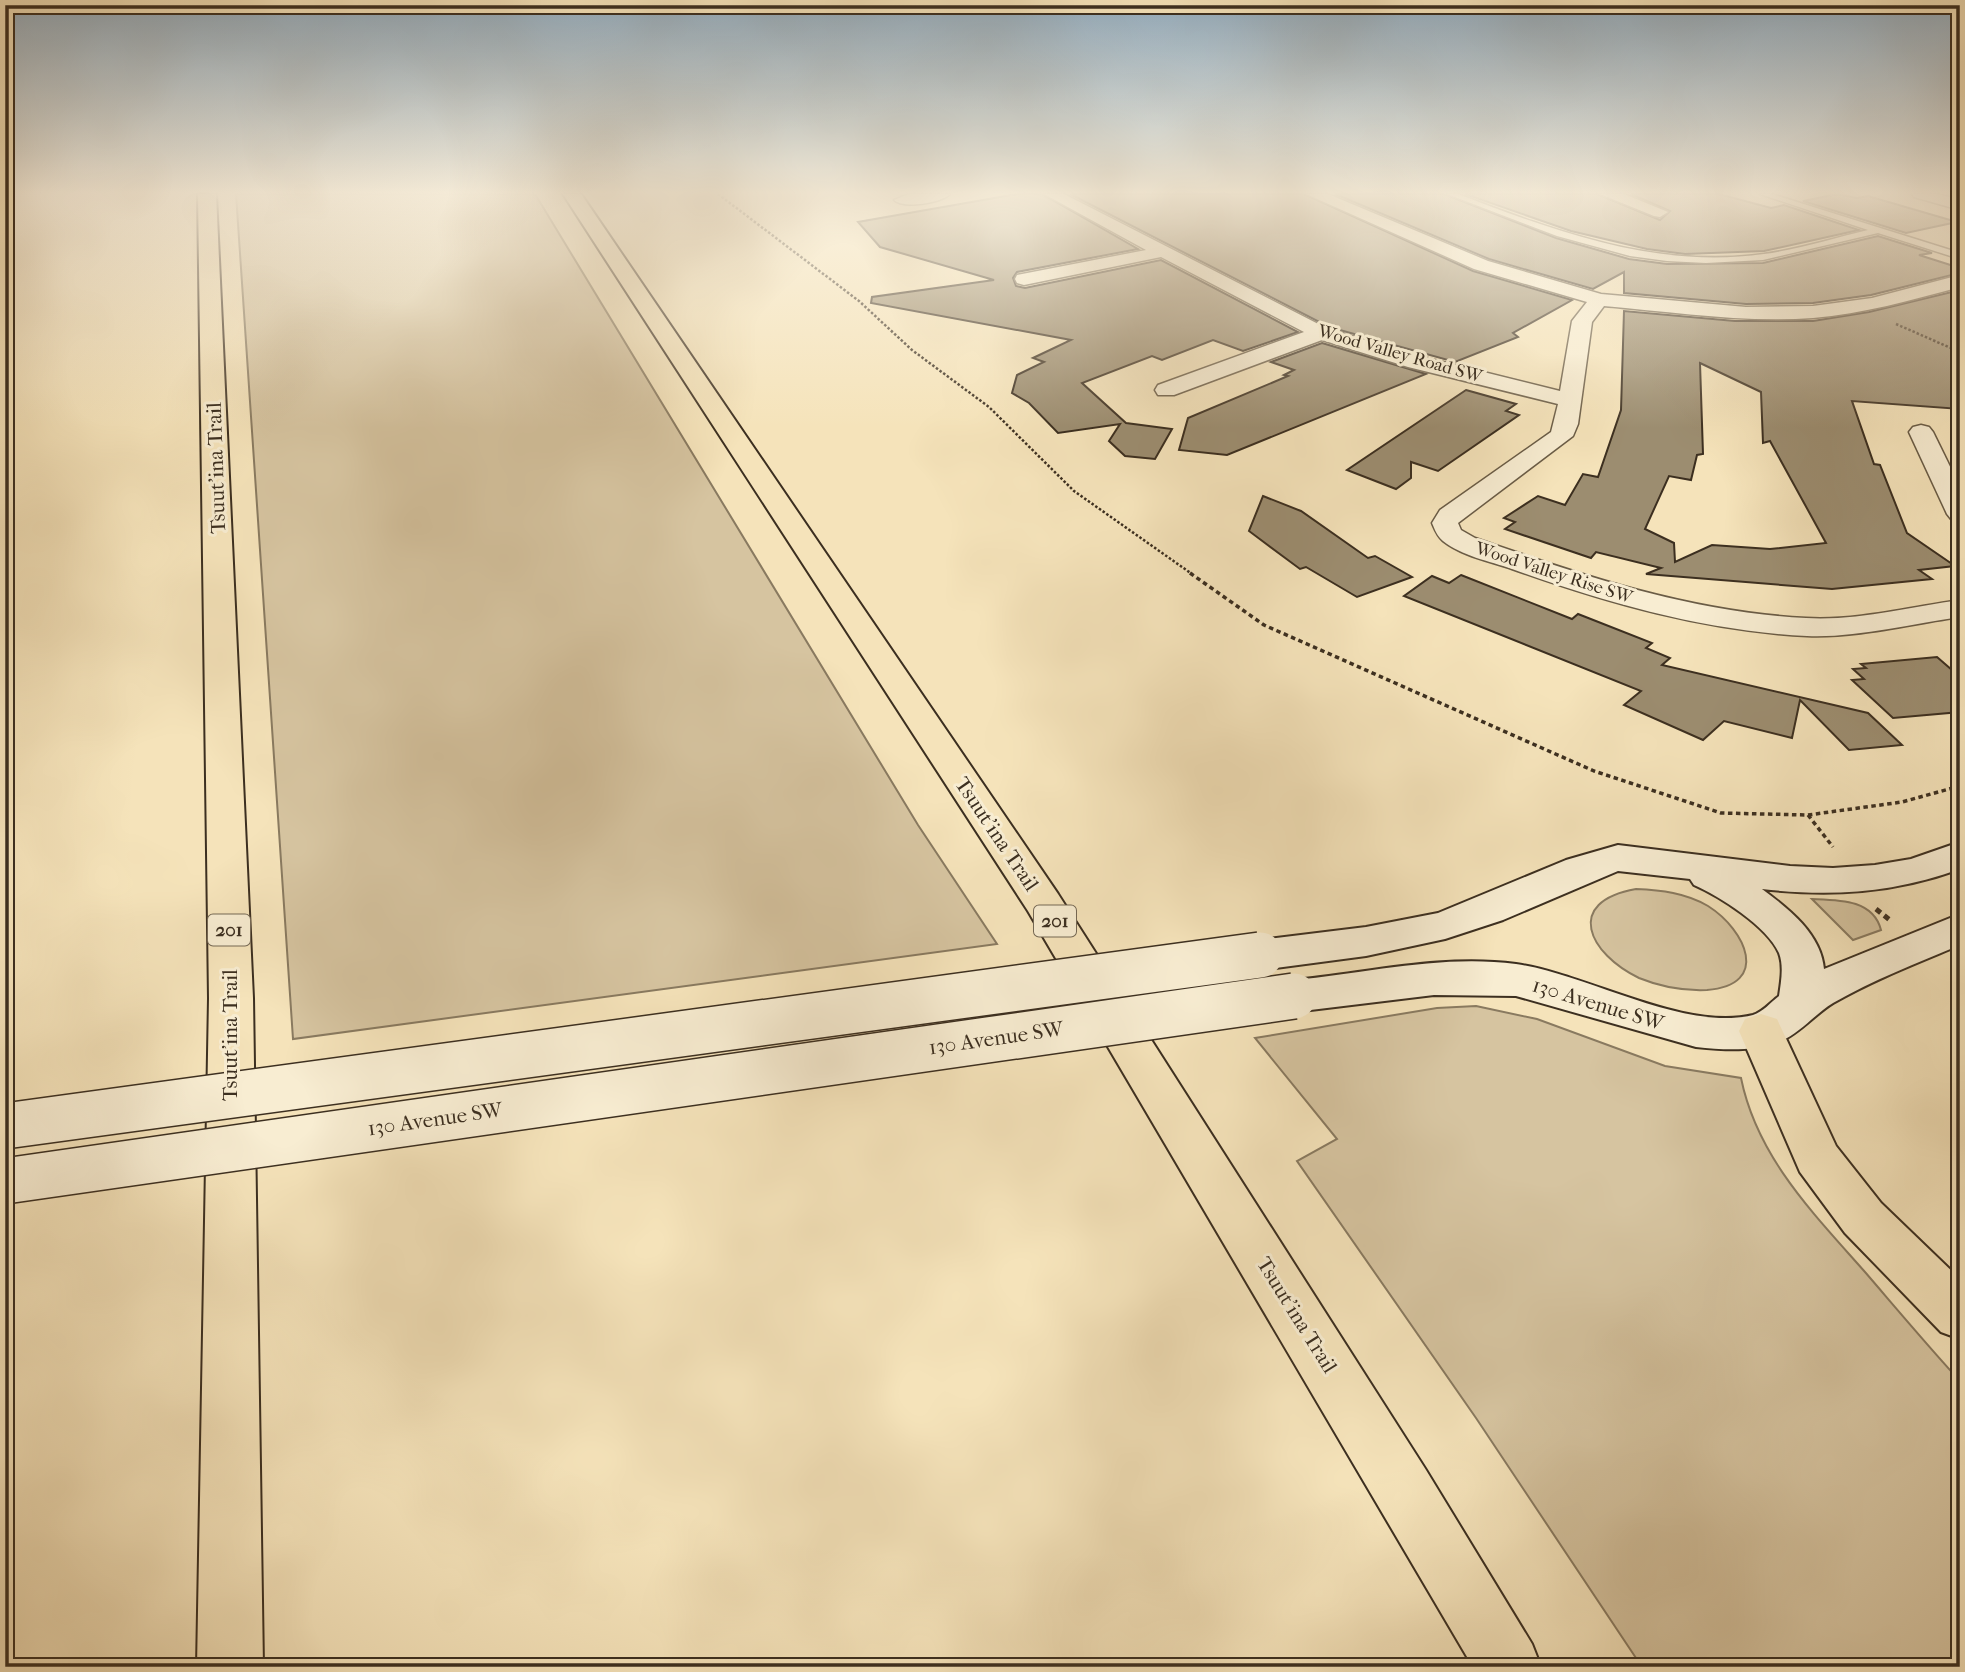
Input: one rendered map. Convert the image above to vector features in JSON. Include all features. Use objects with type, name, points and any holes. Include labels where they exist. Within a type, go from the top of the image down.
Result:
[{"type":"highway","name":"Tsuut'ina Trail","points":[[209,272],[231,998],[230,1667]]},
{"type":"highway","name":"Tsuut'ina Trail","points":[[624,272],[1044,904],[1405,1491],[1509,1667]]},
{"type":"highway","points":[[1760,1031],[1817,1158],[1863,1218],[1960,1315]]},
{"type":"main road","points":[[5,1126],[1416,933],[1496,908],[1587,864],[1618,858],[1663,861],[1828,884],[1867,881],[1909,873],[1960,855]]},
{"type":"main road","points":[[1663,861],[1714,878],[1742,895],[1774,920],[1800,952],[1803,978],[1800,1003]]},
{"type":"main road","name":"130 Avenue SW","points":[[5,1181],[1397,983],[1514,980],[1557,989],[1681,1029],[1720,1033],[1760,1031],[1781,1020],[1800,1003],[1857,972],[1960,928]]},
{"type":"street","points":[[1024,279],[1059,272]]},
{"type":"street","name":"Wood Valley Road SW","points":[[1201,272],[1321,333],[1416,362],[1568,400]]},
{"type":"street","points":[[1504,272],[1598,300],[1746,313],[1813,312],[1857,307],[1960,281]]},
{"type":"street","name":"Wood Valley Rise SW","points":[[1598,300],[1582,321],[1566,425],[1561,436],[1548,449],[1448,515],[1445,523],[1450,534],[1466,544],[1568,580],[1657,607],[1714,616],[1808,626],[1862,622],[1960,608]]},
{"type":"street","points":[[1166,390],[1321,333]]},
{"type":"street","points":[[1921,432],[1960,514]]},
{"type":"path","points":[[821,272],[859,301],[912,350],[989,408],[1074,492],[1264,625],[1594,771],[1721,813],[1808,814],[1902,802],[1960,786]]},
{"type":"path","points":[[1857,307],[1960,352]]},
{"type":"path","points":[[1808,814],[1840,856]]},
{"type":"path","points":[[1874,907],[1899,928]]},
{"type":"shaded area","points":[[241,272],[582,272],[918,825],[997,944],[293,1039]]},
{"type":"shaded area","points":[[1636,889],[1682,895],[1708,906],[1721,916],[1733,929],[1746,955],[1745,968],[1740,978],[1727,986],[1707,990],[1673,988],[1639,978],[1607,956],[1591,929],[1592,917],[1599,905],[1613,896]]},
{"type":"shaded area","points":[[1812,899],[1843,901],[1863,907],[1877,920],[1881,930],[1853,940]]},
{"type":"shaded area","points":[[1476,1006],[1537,1019],[1665,1066],[1741,1078],[1760,1133],[1774,1159],[1807,1206],[1960,1381],[1960,1667],[1642,1667],[1476,1418],[1297,1161],[1337,1139],[1255,1038],[1437,1008]]},
{"type":"building","points":[[966,272],[1017,272],[1013,278],[1016,286],[1025,288],[1103,272],[1184,272],[1298,332],[1243,351],[1213,340],[1162,360],[1152,356],[1082,383],[1126,423],[1172,429],[1155,459],[1125,456],[1109,441],[1120,424],[1058,433],[1029,403],[1012,393],[1017,375],[1044,362],[1033,358],[1071,340],[871,303],[872,297],[994,280]]},
{"type":"building","points":[[1222,272],[1477,272],[1572,300],[1513,333],[1518,337],[1455,362],[1329,327]]},
{"type":"building","points":[[1534,272],[1624,272],[1593,289]]},
{"type":"building","points":[[1624,272],[1960,272],[1871,295],[1813,303],[1746,304],[1624,293]]},
{"type":"building","points":[[1960,290],[1960,409],[1852,401],[1874,464],[1880,465],[1907,533],[1955,566],[1919,570],[1932,579],[1832,589],[1646,574],[1661,568],[1596,552],[1591,558],[1505,529],[1515,522],[1504,518],[1538,496],[1565,505],[1583,474],[1598,477],[1621,410],[1624,311],[1735,321],[1813,321],[1869,312]],"holes":[[[1700,363],[1761,392],[1763,443],[1770,441],[1826,543],[1770,549],[1712,545],[1675,562],[1674,543],[1645,529],[1669,476],[1691,480],[1697,455],[1703,454]]]},
{"type":"building","points":[[1322,343],[1426,374],[1227,455],[1179,450],[1188,418],[1288,376],[1284,375],[1294,370],[1271,362]]},
{"type":"building","points":[[1466,390],[1516,404],[1506,411],[1519,415],[1438,471],[1411,462],[1411,478],[1396,489],[1347,470]]},
{"type":"building","points":[[1263,496],[1301,511],[1368,558],[1375,556],[1412,577],[1357,597],[1306,567],[1300,569],[1249,531]]},
{"type":"building","points":[[1461,575],[1572,619],[1578,614],[1652,643],[1646,648],[1670,658],[1662,665],[1868,713],[1902,745],[1849,750],[1800,700],[1792,738],[1724,721],[1703,740],[1624,705],[1641,691],[1404,596],[1432,576],[1449,583]]},
{"type":"building","points":[[1937,657],[1960,677],[1960,712],[1893,718],[1852,680],[1864,679],[1853,669],[1866,668],[1861,664]]}]
